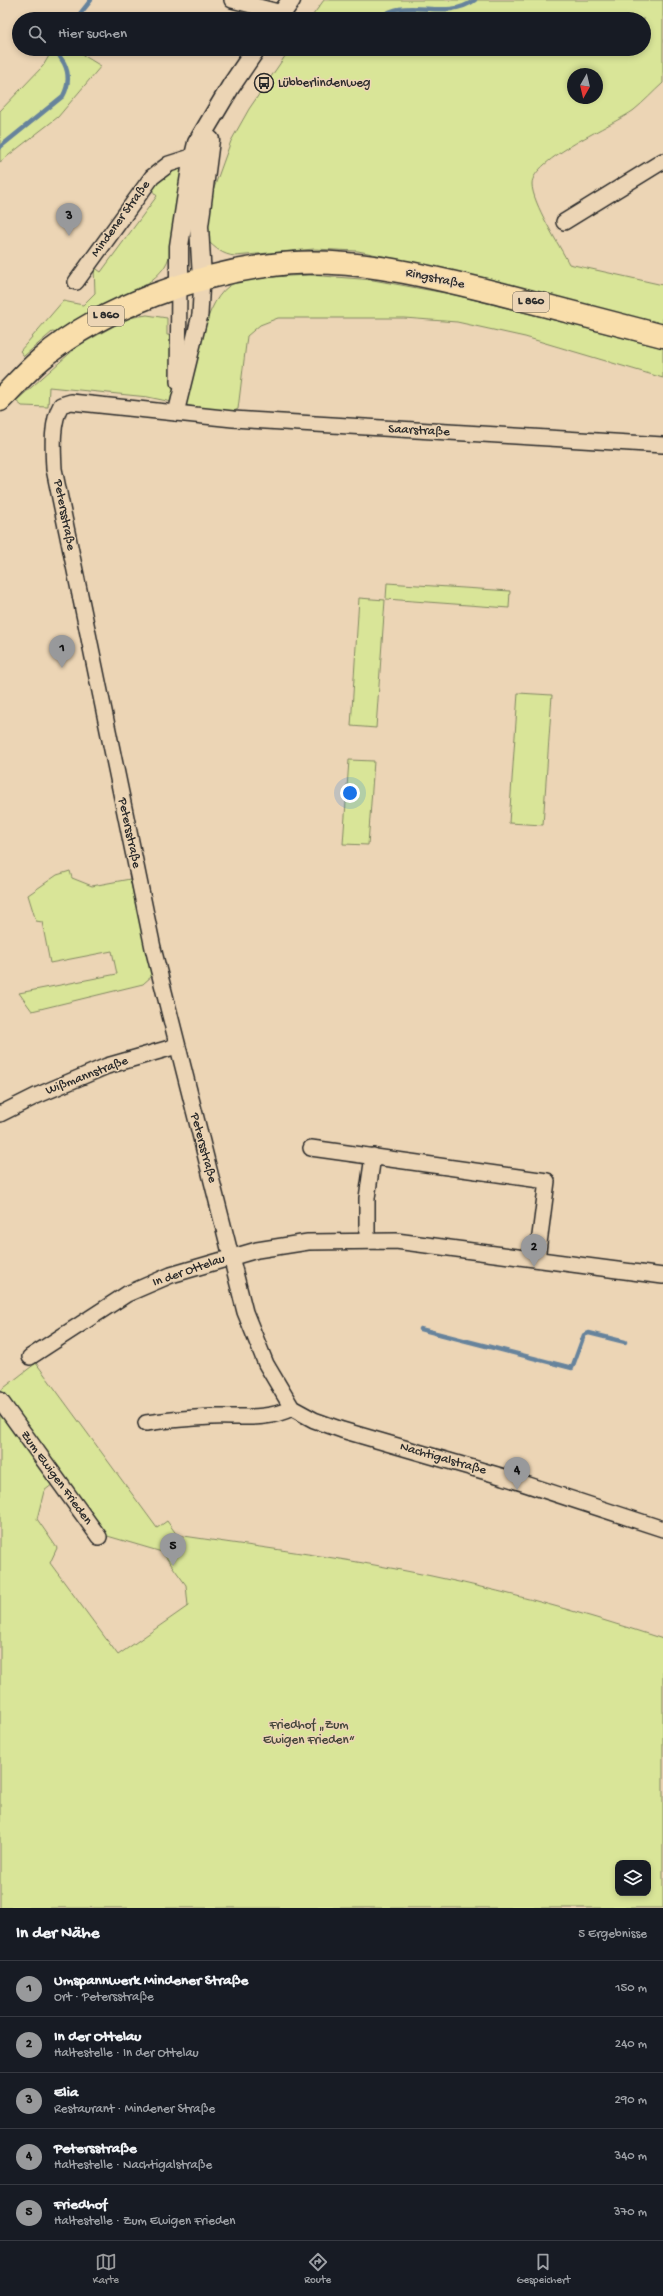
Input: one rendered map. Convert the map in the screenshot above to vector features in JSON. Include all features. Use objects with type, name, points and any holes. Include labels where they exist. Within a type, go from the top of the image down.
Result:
[{"type":"main road","name":"Ringstraße","points":[[202,278],[264,266],[327,264],[361,266],[464,285],[663,336]]},
{"type":"main road","name":"L 860","points":[[0,400],[40,360],[88,325],[128,305],[202,278]]},
{"type":"street","points":[[232,0],[283,11]]},
{"type":"street","points":[[176,413],[179,249],[194,156],[197,143],[251,56]]},
{"type":"street","points":[[176,413],[200,315],[202,278],[199,226],[201,195],[207,149],[218,108]]},
{"type":"street","name":"Mindener Straße","points":[[76,282],[152,176],[169,164],[194,156]]},
{"type":"street","points":[[564,222],[663,161]]},
{"type":"street","name":"Saarstraße","points":[[61,405],[71,402],[234,420],[663,445]]},
{"type":"street","name":"Petersstraße","points":[[61,405],[56,414],[54,469],[142,898],[177,1046],[232,1257]]},
{"type":"street","name":"Wißmannstraße","points":[[0,1114],[36,1096],[106,1066],[177,1046]]},
{"type":"street","points":[[311,1148],[547,1181],[537,1259]]},
{"type":"street","points":[[367,1240],[367,1198],[373,1156]]},
{"type":"street","name":"In der Ottelau","points":[[30,1357],[127,1294],[172,1275],[232,1257],[308,1242],[367,1240],[435,1245],[663,1276]]},
{"type":"street","points":[[146,1423],[212,1417],[253,1418],[279,1415],[292,1408],[266,1364],[256,1342],[246,1312],[232,1257]]},
{"type":"street","name":"Zum Ewigen Frieden","points":[[0,1400],[99,1537]]},
{"type":"street","name":"Nachtigalstraße","points":[[292,1408],[314,1420],[342,1430],[504,1477],[663,1529]]},
{"type":"green space","points":[[324,0],[663,0],[663,83],[634,110],[576,143],[545,164],[536,174],[532,184],[533,192],[541,213],[569,264],[663,285],[663,326],[444,269],[358,251],[314,249],[235,256],[223,253],[207,240],[209,202],[231,141],[249,109],[285,56],[651,56],[651,12],[315,12]]},
{"type":"green space","points":[[49,56],[85,56],[101,66],[58,117],[0,162],[0,111],[43,66]]},
{"type":"green space","points":[[175,167],[184,169],[178,219],[169,257],[163,269],[156,277],[145,285],[59,333],[52,332],[24,356],[20,351],[63,301],[83,305],[95,293],[94,267],[101,272],[157,196],[150,188]]},
{"type":"green space","points":[[310,275],[373,280],[456,295],[663,348],[663,378],[525,337],[457,322],[404,318],[278,318],[260,325],[247,336],[238,409],[232,412],[209,410],[148,397],[49,387],[48,407],[22,406],[16,401],[78,346],[128,318],[147,315],[167,318],[167,335],[202,338],[211,309],[219,296],[229,286],[256,279]]},
{"type":"green space","points":[[387,583],[510,591],[509,608],[386,599]]},
{"type":"green space","points":[[359,598],[385,600],[376,728],[351,726]]},
{"type":"green space","points":[[518,693],[552,695],[543,825],[509,823]]},
{"type":"green space","points":[[349,760],[374,761],[368,845],[343,844]]},
{"type":"green space","points":[[70,871],[72,878],[92,886],[130,879],[152,976],[143,984],[32,1011],[19,993],[117,974],[112,951],[50,963],[42,922],[36,921],[28,895],[57,875]]},
{"type":"green space","name":"Friedhof „Zum Ewigen Frieden“","points":[[36,1363],[157,1528],[167,1521],[177,1535],[342,1559],[464,1583],[597,1618],[663,1639],[663,1908],[0,1908],[0,1391]],"holes":[[[62,1477],[104,1535],[162,1552],[186,1585],[188,1606],[118,1655],[50,1563],[57,1548],[37,1519],[44,1491]]]},
{"type":"waterway","points":[[82,12],[91,0]]},
{"type":"waterway","points":[[390,12],[409,8],[457,8],[475,0]]},
{"type":"waterway","points":[[0,147],[63,96],[67,88],[68,76],[66,67],[60,56]]},
{"type":"waterway","points":[[420,1329],[572,1368],[584,1335],[589,1333],[625,1342]]},
{"type":"place","name":"Lübberlindenweg","points":[[264,83]]},
{"type":"place","name":"Elia","points":[[69,236]]},
{"type":"place","name":"Umspannwerk Mindener Straße","points":[[62,668]]},
{"type":"place","name":"In der Ottelau","points":[[534,1267]]},
{"type":"place","name":"Petersstraße","points":[[517,1490]]},
{"type":"place","name":"Friedhof","points":[[173,1566]]}]
